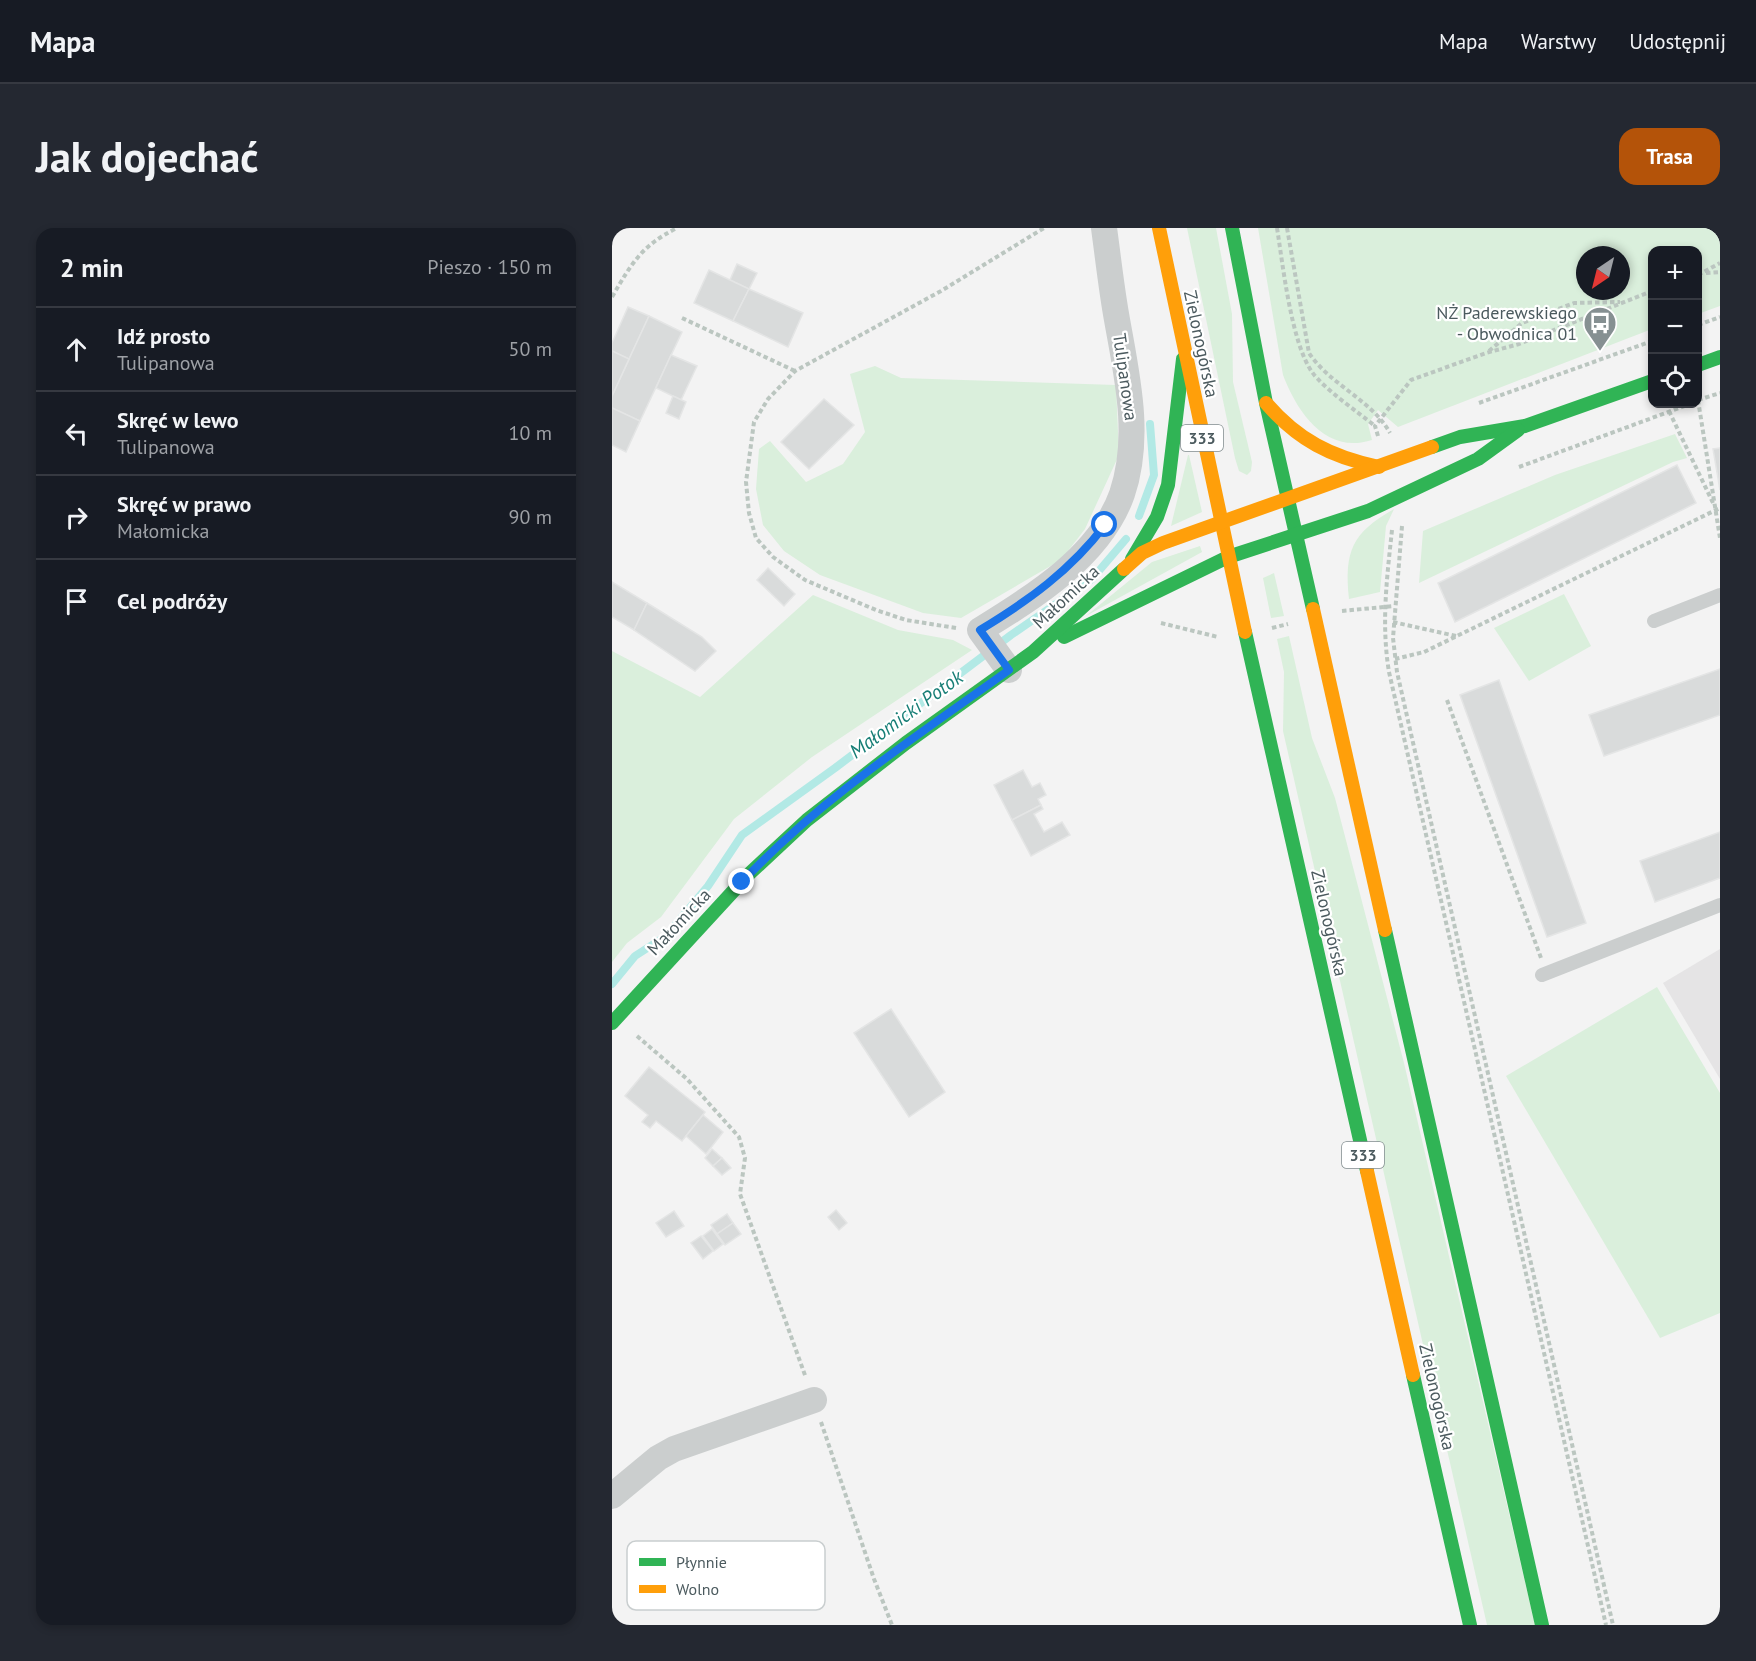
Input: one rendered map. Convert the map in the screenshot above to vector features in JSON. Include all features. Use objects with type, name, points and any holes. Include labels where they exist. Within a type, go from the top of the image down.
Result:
[{"type":"main road","name":"Zielonogórska","points":[[1160,228],[1228,557],[1470,1625]]},
{"type":"main road","points":[[1232,228],[1266,403],[1298,536],[1542,1625]]},
{"type":"main road","points":[[1131,561],[1159,513],[1168,485],[1184,352]]},
{"type":"main road","points":[[1702,364],[1720,357]]},
{"type":"main road","points":[[1525,426],[1648,383]]},
{"type":"main road","points":[[1266,403],[1297,435],[1314,448],[1335,457],[1384,466]]},
{"type":"main road","name":"Małomicka","points":[[1033,652],[1131,561],[1158,544],[1221,524],[1468,435],[1525,426]]},
{"type":"main road","name":"Małomicka","points":[[614,1020],[749,874],[800,827],[881,761],[993,648],[1033,652],[1228,557],[1358,515],[1478,459],[1525,426]]},
{"type":"street","name":"Tulipanowa","points":[[993,648],[1030,598],[1067,569],[1105,525],[1122,495],[1128,468],[1132,424],[1104,228]]},
{"type":"street","points":[[612,1496],[658,1458],[674,1449],[814,1400]]},
{"type":"lane","points":[[1654,621],[1720,596]]},
{"type":"lane","points":[[1544,974],[1720,905]]},
{"type":"path","points":[[612,297],[642,250],[654,239],[677,228]]},
{"type":"path","points":[[993,648],[876,610],[805,580],[773,557],[756,538],[749,513],[746,482],[754,422],[768,399],[795,371],[941,291],[1044,228]]},
{"type":"path","points":[[1277,228],[1286,288],[1303,356],[1313,374],[1375,426],[1384,466]]},
{"type":"path","points":[[1287,228],[1309,353],[1319,368],[1380,419]]},
{"type":"path","points":[[1702,273],[1720,263]]},
{"type":"path","points":[[1702,274],[1720,272]]},
{"type":"path","points":[[1375,426],[1411,380],[1486,353],[1519,344],[1648,293]]},
{"type":"path","points":[[1486,353],[1522,323],[1574,303],[1624,302]]},
{"type":"path","points":[[1702,324],[1720,317]]},
{"type":"path","points":[[682,318],[795,371]]},
{"type":"path","points":[[1478,404],[1648,343]]},
{"type":"path","points":[[1702,400],[1720,393]]},
{"type":"path","points":[[1509,470],[1678,408]]},
{"type":"path","points":[[1699,408],[1718,509],[1720,538]]},
{"type":"path","points":[[1669,411],[1718,509]]},
{"type":"path","points":[[1391,435],[1402,431]]},
{"type":"path","points":[[1400,495],[1406,509],[1393,525],[1385,606],[1386,652],[1396,706],[1606,1625]]},
{"type":"path","points":[[1395,659],[1424,652],[1718,509]]},
{"type":"path","points":[[1407,519],[1402,525],[1394,606],[1395,659],[1613,1625]]},
{"type":"path","points":[[1316,618],[1353,608],[1394,606]]},
{"type":"path","points":[[1393,622],[1457,636]]},
{"type":"path","points":[[1447,700],[1544,974]]},
{"type":"path","points":[[614,1020],[687,1079],[739,1137],[746,1158],[740,1194],[892,1625]]},
{"type":"shaded area","points":[[1720,949],[1720,1079],[1663,983]]},
{"type":"green space","points":[[1187,228],[1216,228],[1232,314],[1233,382],[1252,462],[1251,471],[1247,475],[1239,471],[1235,458]]},
{"type":"green space","points":[[1258,228],[1720,228],[1720,306],[1702,313],[1702,246],[1648,246],[1648,331],[1398,427],[1378,410],[1368,424],[1372,440],[1356,443],[1327,436],[1305,416],[1283,375]]},
{"type":"green space","points":[[875,366],[901,378],[1116,385],[1119,455],[1085,529],[1061,560],[961,618],[923,613],[820,575],[784,551],[763,525],[756,489],[759,449],[770,441],[806,482],[843,464],[865,432],[850,374]]},
{"type":"green space","points":[[1675,434],[1687,458],[1673,462],[1419,583],[1423,531],[1555,475]]},
{"type":"green space","points":[[1188,455],[1202,512],[1171,526]]},
{"type":"green space","points":[[1394,509],[1386,526],[1380,592],[1349,599],[1348,568],[1354,545],[1369,526]]},
{"type":"green space","points":[[1200,546],[1202,552],[1086,616],[1152,562]]},
{"type":"green space","points":[[1274,573],[1284,616],[1271,618],[1263,578]]},
{"type":"green space","points":[[1564,594],[1591,646],[1529,681],[1494,628]]},
{"type":"green space","points":[[813,595],[898,630],[953,640],[972,650],[812,757],[734,819],[661,917],[627,943],[612,962],[612,651],[700,697]]},
{"type":"green space","points":[[1289,636],[1312,738],[1335,798],[1404,1063],[1535,1625],[1487,1625],[1283,731],[1284,672],[1277,639]]},
{"type":"green space","points":[[1657,987],[1720,1093],[1720,1313],[1660,1338],[1506,1076]]},
{"type":"building","points":[[737,264],[757,273],[749,289],[730,280]]},
{"type":"building","points":[[709,270],[749,289],[733,321],[694,303]]},
{"type":"building","points":[[749,289],[803,313],[788,347],[733,321]]},
{"type":"building","points":[[628,307],[649,316],[629,359],[612,351],[612,343]]},
{"type":"building","points":[[649,316],[682,332],[640,421],[612,408],[612,396]]},
{"type":"building","points":[[612,351],[629,359],[612,396]]},
{"type":"building","points":[[671,355],[697,366],[681,400],[656,388]]},
{"type":"building","points":[[673,396],[686,402],[679,419],[666,413]]},
{"type":"building","points":[[824,399],[854,425],[809,469],[781,442]]},
{"type":"building","points":[[612,408],[640,421],[626,452],[612,445]]},
{"type":"building","points":[[1720,448],[1720,490],[1713,449]]},
{"type":"building","points":[[1677,465],[1696,503],[1455,622],[1438,583]]},
{"type":"building","points":[[768,568],[795,594],[784,606],[757,580]]},
{"type":"building","points":[[612,582],[647,603],[634,630],[612,617]]},
{"type":"building","points":[[647,603],[702,637],[716,651],[695,671],[634,630]]},
{"type":"building","points":[[1720,669],[1720,715],[1604,756],[1589,715]]},
{"type":"building","points":[[1499,680],[1586,923],[1547,937],[1460,695]]},
{"type":"building","points":[[1023,770],[1032,787],[1040,783],[1046,795],[1038,799],[1041,805],[1012,820],[994,785]]},
{"type":"building","points":[[1041,805],[1043,809],[1034,814],[1044,832],[1062,822],[1070,835],[1031,856],[1012,820]]},
{"type":"building","points":[[1720,832],[1720,878],[1655,902],[1640,861]]},
{"type":"building","points":[[891,1009],[945,1092],[909,1117],[854,1033]]},
{"type":"building","points":[[649,1067],[705,1112],[682,1141],[656,1121],[650,1128],[642,1122],[648,1115],[625,1096]]},
{"type":"building","points":[[703,1115],[723,1132],[706,1154],[686,1136]]},
{"type":"building","points":[[712,1149],[722,1158],[713,1166],[705,1158]]},
{"type":"building","points":[[722,1158],[731,1168],[722,1175],[713,1166]]},
{"type":"building","points":[[836,1210],[847,1223],[839,1230],[828,1217]]},
{"type":"building","points":[[674,1211],[684,1226],[666,1237],[656,1223]]},
{"type":"building","points":[[727,1214],[733,1223],[717,1234],[711,1225]]},
{"type":"building","points":[[733,1223],[741,1234],[725,1245],[717,1234]]},
{"type":"building","points":[[712,1229],[723,1244],[714,1251],[703,1236]]},
{"type":"building","points":[[701,1236],[713,1251],[703,1259],[691,1243]]},
{"type":"waterway","name":"Małomicki Potok","points":[[1139,516],[1154,475],[1150,424]]},
{"type":"waterway","name":"Małomicki Potok","points":[[612,984],[635,956],[666,936],[708,886],[742,835],[1011,635],[1092,579],[1126,539]]},
{"type":"traffic: fast","points":[[1232,228],[1266,403],[1313,609]]},
{"type":"traffic: fast","points":[[1702,364],[1720,357]]},
{"type":"traffic: fast","points":[[1132,559],[1157,517],[1168,485],[1183,359]]},
{"type":"traffic: fast","points":[[1432,447],[1460,437],[1525,426],[1648,382]]},
{"type":"traffic: fast","points":[[1064,637],[1228,557],[1368,511],[1478,459],[1518,430]]},
{"type":"traffic: fast","points":[[612,1023],[749,874],[807,820],[906,743],[1033,652],[1124,569]]},
{"type":"traffic: fast","points":[[1245,632],[1367,1171]]},
{"type":"traffic: fast","points":[[1385,930],[1542,1625]]},
{"type":"traffic: fast","points":[[1413,1375],[1470,1625]]},
{"type":"traffic: slow","points":[[1159,228],[1245,632]]},
{"type":"traffic: slow","points":[[1266,403],[1290,427],[1316,445],[1346,458],[1379,467]]},
{"type":"traffic: slow","points":[[1124,569],[1142,553],[1163,543],[1432,447]]},
{"type":"traffic: slow","points":[[1313,609],[1385,930]]},
{"type":"traffic: slow","points":[[1367,1171],[1413,1375]]},
{"type":"place","name":"NŻ Paderewskiego - Obwodnica 01","points":[[1600,352]]},
{"type":"route","points":[[742,882],[828,802],[1009,670],[980,630],[1030,598],[1067,569],[1088,548],[1105,525]]}]
